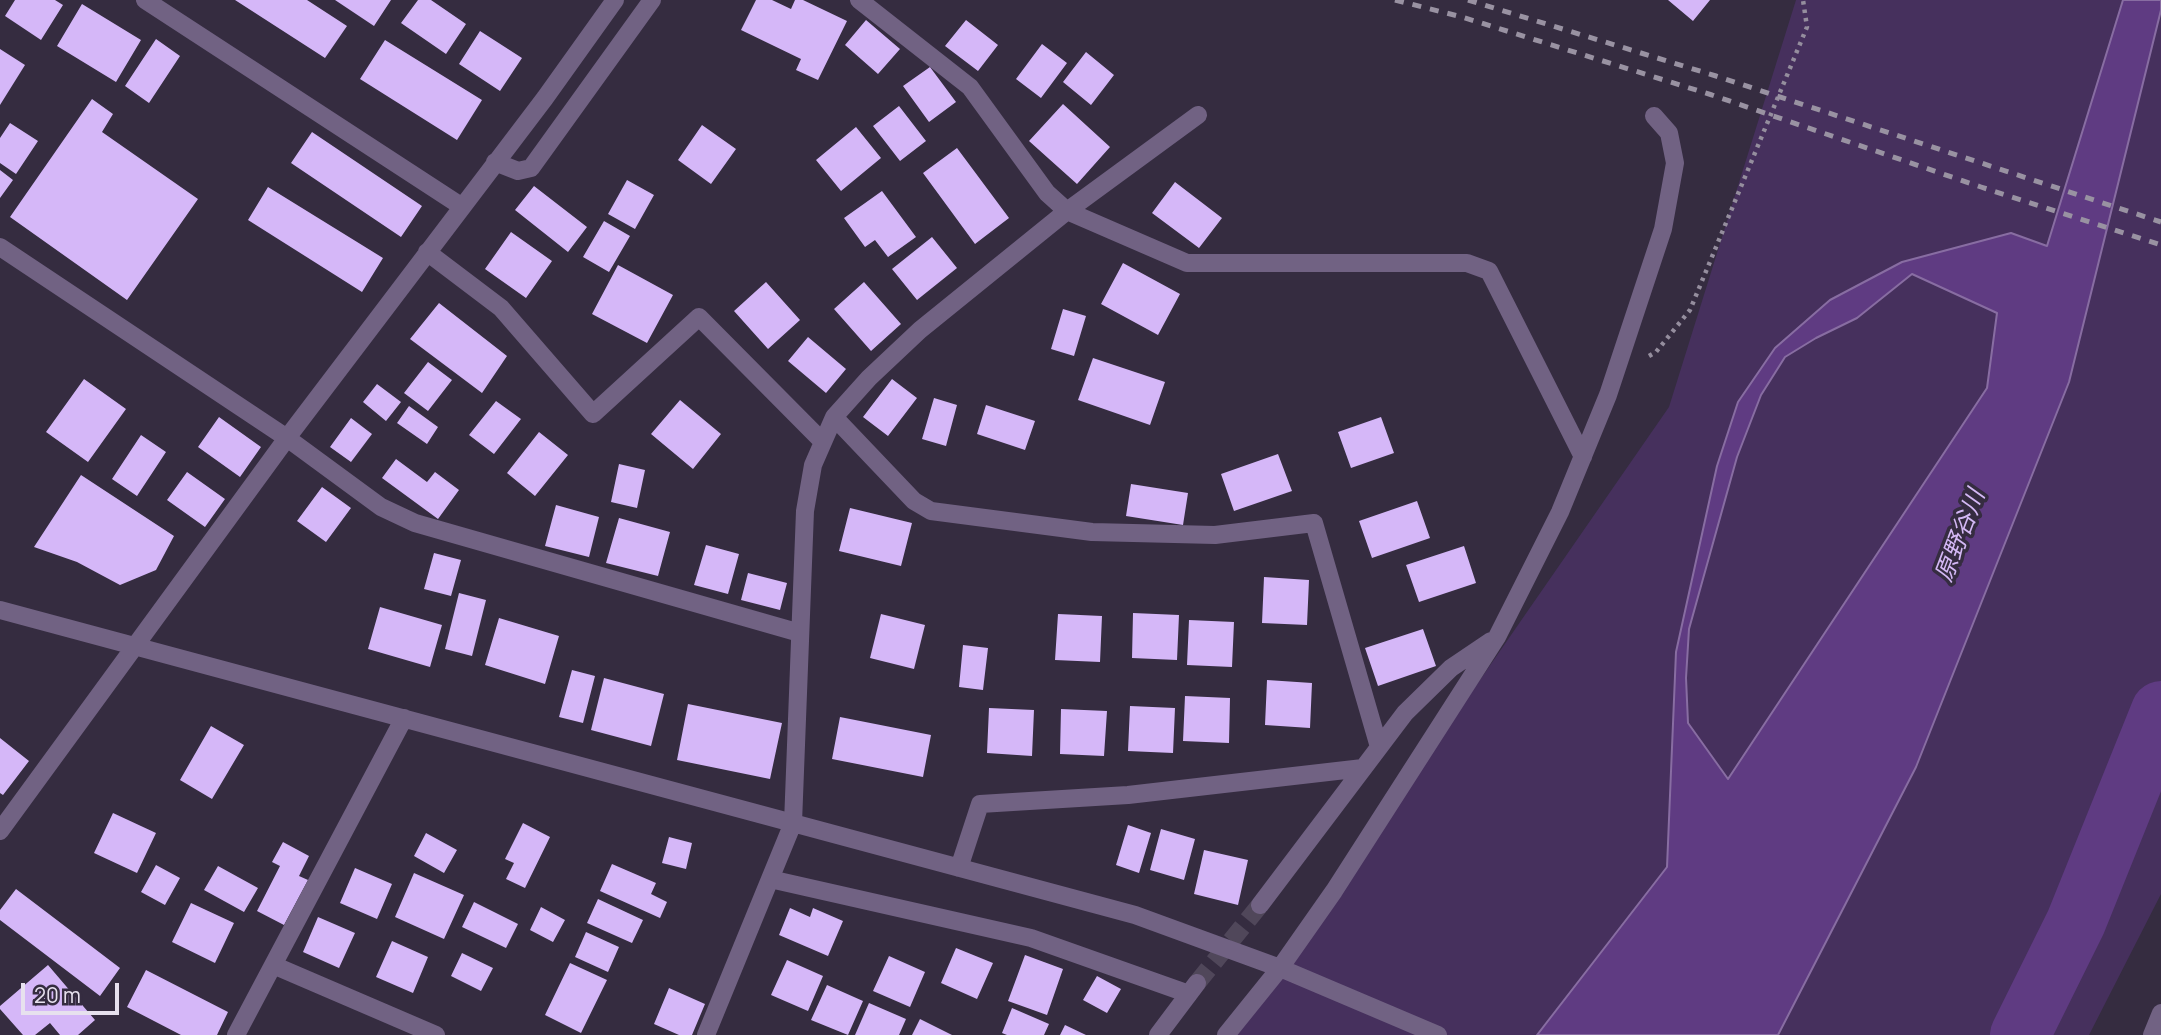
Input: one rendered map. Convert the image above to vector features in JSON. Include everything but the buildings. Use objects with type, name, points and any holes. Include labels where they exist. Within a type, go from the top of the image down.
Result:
[{"type":"street","points":[[145,0],[461,206]]},
{"type":"street","points":[[0,831],[287,438],[545,98],[615,0]]},
{"type":"street","points":[[495,162],[518,171],[531,168],[652,0]]},
{"type":"street","points":[[859,0],[971,87],[1047,193],[1068,211],[1187,263],[1468,263],[1489,271],[1583,457]]},
{"type":"street","points":[[706,1035],[793,823],[805,511],[813,465],[834,417],[869,378],[920,330],[1068,211],[1198,115]]},
{"type":"street","points":[[1226,1035],[1279,968],[1334,891],[1497,637],[1560,512],[1616,371],[1663,229],[1675,163],[1669,133],[1654,116]]},
{"type":"street","points":[[0,247],[287,438],[381,507],[415,523],[800,632]]},
{"type":"street","points":[[427,253],[501,308],[593,414],[699,317],[823,442]]},
{"type":"street","points":[[834,417],[914,501],[931,511],[1092,532],[1215,536],[1314,523],[1379,747]]},
{"type":"street","points":[[0,610],[1135,915],[1279,968],[1438,1035]]},
{"type":"street","points":[[1259,905],[1405,713],[1451,668],[1497,637]]},
{"type":"street","points":[[236,1035],[404,718]]},
{"type":"street","points":[[959,868],[980,804],[1128,795],[1363,768]]},
{"type":"street","points":[[770,879],[1031,938],[1193,989],[1158,1035]]},
{"type":"street","points":[[273,965],[436,1035]]},
{"type":"street","points":[[2152,1035],[2161,1013]]},
{"type":"path","points":[[1616,371],[1656,352],[1690,310],[1807,27],[1803,0]]},
{"type":"shaded area","points":[[1796,0],[2161,0],[2161,894],[2089,1035],[1234,1035],[1669,407]]},
{"type":"water","points":[[2123,0],[2161,0],[2161,10],[2069,382],[1916,767],[1778,1035],[1537,1035],[1667,867],[1676,652],[1717,466],[1738,402],[1775,348],[1830,300],[1902,262],[2011,233],[2047,246]],"holes":[[[1912,274],[1997,313],[1987,388],[1728,779],[1688,723],[1686,678],[1689,629],[1737,457],[1761,395],[1785,357],[1857,318]]]},
{"type":"waterway","name":"原野谷川","points":[[2020,1035],[2076,922],[2161,711]]},
{"type":"tunnel","points":[[1197,983],[1260,905]]},
{"type":"railway","points":[[1395,0],[1462,17],[1712,95],[2161,245]]},
{"type":"railway","points":[[1468,0],[1716,76],[2161,222]]}]
